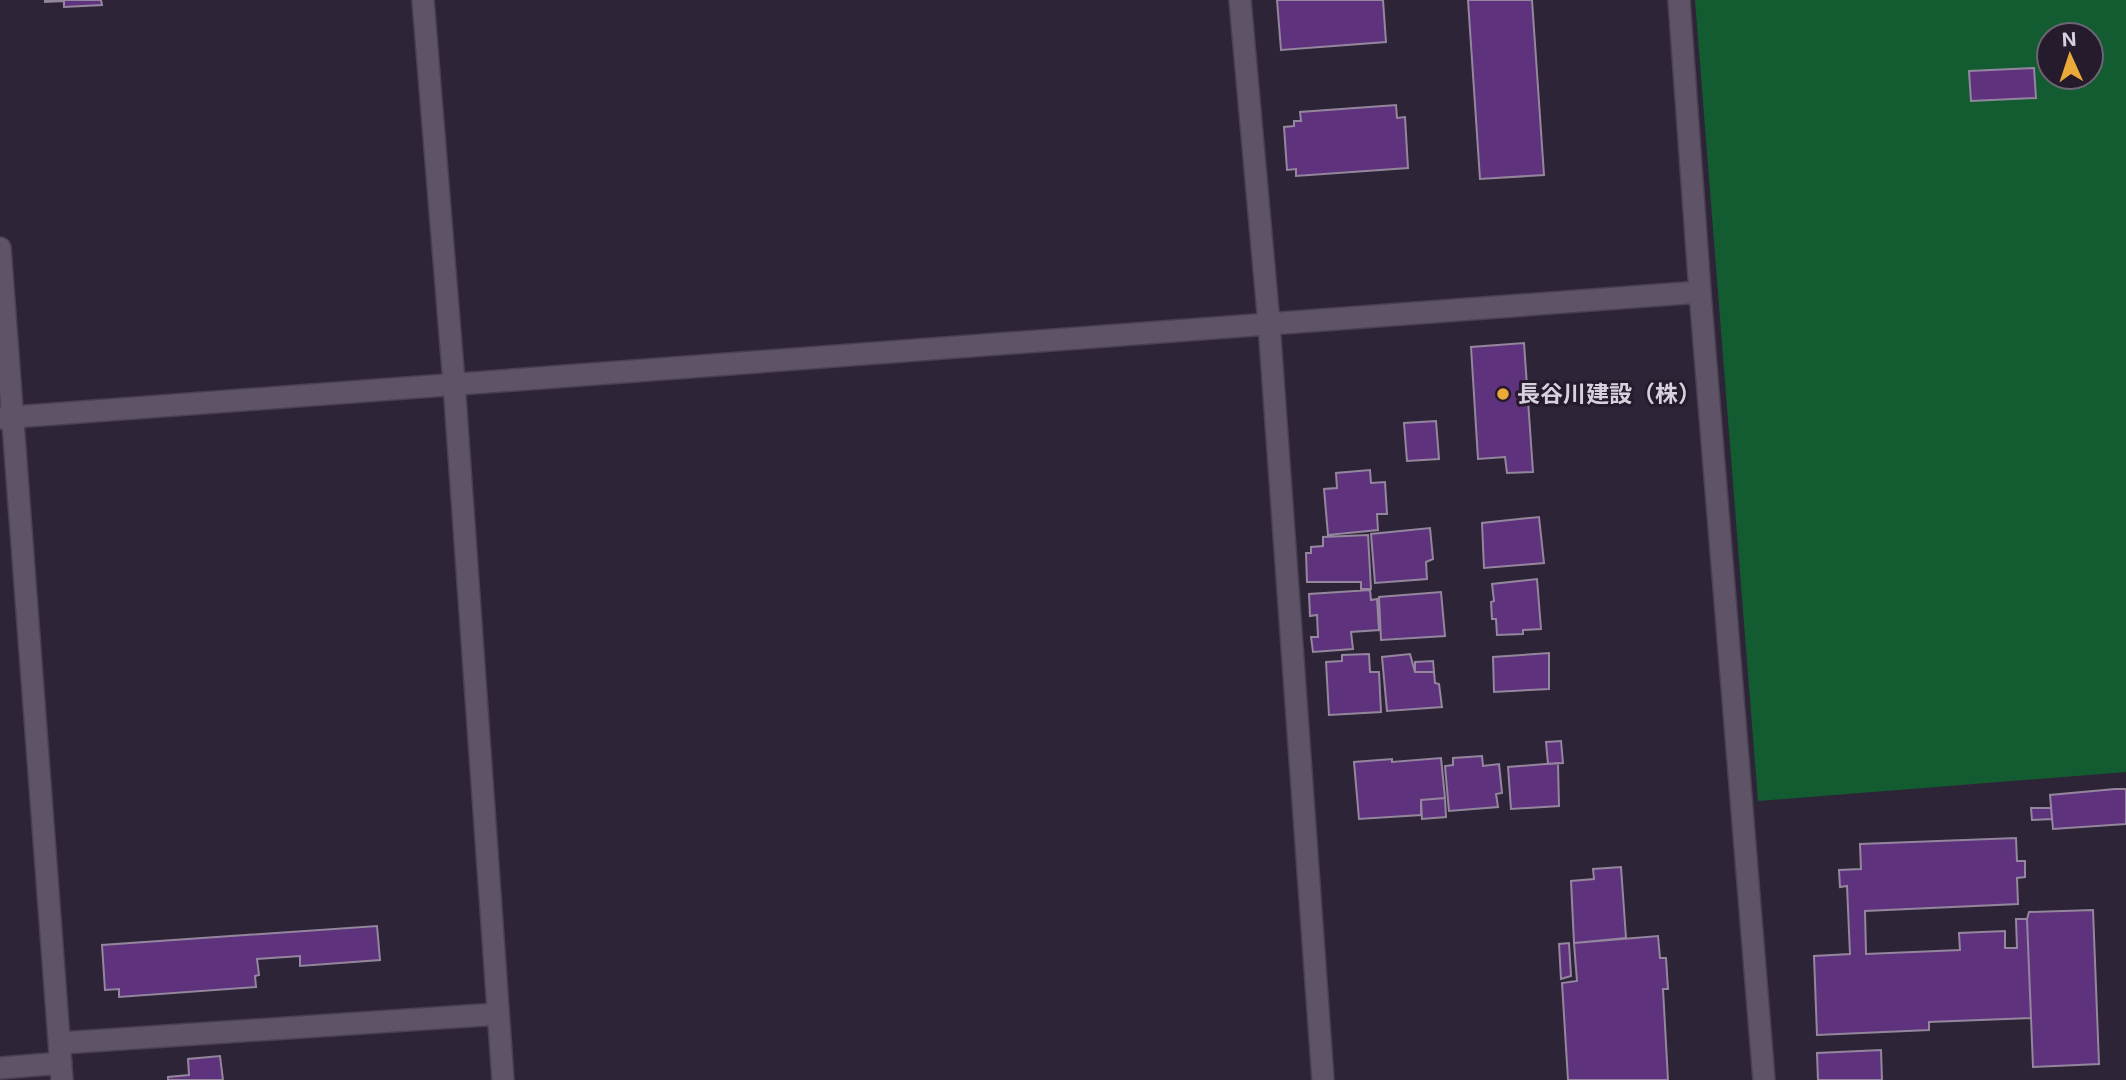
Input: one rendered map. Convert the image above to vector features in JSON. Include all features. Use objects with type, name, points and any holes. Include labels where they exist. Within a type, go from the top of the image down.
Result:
[{"type":"street","points":[[424,0],[503,1080]]},
{"type":"street","points":[[1240,0],[1269,324],[1323,1080]]},
{"type":"street","points":[[1679,0],[1764,1080]]},
{"type":"street","points":[[0,248],[7,417],[61,1062]]},
{"type":"street","points":[[7,417],[1700,292]]},
{"type":"street","points":[[0,1068],[498,1014]]},
{"type":"green space","points":[[1695,0],[2126,0],[2126,772],[1758,801]]},
{"type":"building","points":[[45,0],[101,0],[102,5],[64,7],[64,1]]},
{"type":"building","points":[[1277,0],[1383,0],[1386,42],[1281,50]]},
{"type":"building","points":[[1468,0],[1532,0],[1544,175],[1480,179]]},
{"type":"building","points":[[2034,68],[2036,98],[1971,101],[1969,71]]},
{"type":"building","points":[[1396,105],[1397,118],[1405,117],[1408,168],[1296,176],[1296,169],[1287,170],[1284,127],[1294,126],[1294,121],[1301,121],[1300,112]]},
{"type":"building","points":[[1524,343],[1533,472],[1507,473],[1505,457],[1478,459],[1471,347]]},
{"type":"building","points":[[1436,421],[1439,459],[1407,461],[1404,423]]},
{"type":"building","points":[[1370,470],[1371,483],[1385,482],[1387,514],[1377,514],[1378,530],[1328,535],[1324,489],[1337,488],[1336,473]]},
{"type":"building","points":[[1539,517],[1544,563],[1484,568],[1482,523]]},
{"type":"building","points":[[1430,528],[1433,559],[1426,562],[1427,579],[1375,583],[1371,534]]},
{"type":"building","points":[[1368,535],[1371,589],[1361,589],[1361,582],[1307,582],[1306,553],[1311,553],[1311,547],[1323,546],[1323,537]]},
{"type":"building","points":[[1537,579],[1541,629],[1523,630],[1523,634],[1497,635],[1496,619],[1492,619],[1492,584]]},
{"type":"building","points":[[1370,590],[1371,600],[1377,599],[1379,630],[1351,632],[1353,649],[1313,652],[1311,637],[1318,637],[1317,615],[1310,616],[1309,594]]},
{"type":"building","points":[[1441,592],[1445,636],[1381,640],[1379,597]]},
{"type":"building","points":[[1549,653],[1549,689],[1494,692],[1493,657]]},
{"type":"building","points":[[1369,654],[1370,672],[1379,672],[1381,712],[1329,715],[1326,662],[1342,661],[1342,655]]},
{"type":"building","points":[[1410,654],[1415,672],[1434,672],[1435,683],[1439,684],[1442,707],[1387,711],[1382,657]]},
{"type":"building","points":[[1433,661],[1434,672],[1415,672],[1415,662]]},
{"type":"building","points":[[1561,741],[1563,763],[1548,764],[1546,742]]},
{"type":"building","points":[[1482,756],[1483,766],[1499,764],[1502,793],[1496,794],[1498,807],[1449,811],[1445,766],[1453,765],[1453,758]]},
{"type":"building","points":[[1441,758],[1445,798],[1421,800],[1421,815],[1359,819],[1354,762]]},
{"type":"building","points":[[1558,763],[1559,806],[1511,809],[1508,767]]},
{"type":"building","points":[[2126,789],[2126,824],[2053,829],[2050,795]]},
{"type":"building","points":[[1445,798],[1446,817],[1422,819],[1421,800]]},
{"type":"building","points":[[2031,808],[2051,808],[2052,819],[2032,820]]},
{"type":"building","points":[[2016,838],[2017,861],[2025,861],[2025,877],[2017,878],[2018,904],[1865,911],[1866,954],[1960,950],[1959,933],[2005,931],[2005,948],[2017,948],[2016,919],[2027,919],[2031,1018],[1929,1022],[1929,1030],[1817,1035],[1814,956],[1850,954],[1847,886],[1840,887],[1839,870],[1861,869],[1860,844]]},
{"type":"building","points":[[1621,867],[1626,938],[1574,943],[1571,881],[1594,879],[1593,869]]},
{"type":"building","points":[[2093,910],[2099,1064],[2033,1067],[2027,919],[2029,912]]},
{"type":"building","points":[[377,926],[380,960],[300,966],[300,956],[257,959],[259,975],[255,976],[256,987],[119,997],[119,989],[105,990],[102,945]]},
{"type":"building","points":[[1658,936],[1660,958],[1666,958],[1668,989],[1663,989],[1668,1080],[1568,1080],[1562,983],[1577,981],[1574,943]]},
{"type":"building","points":[[1569,943],[1571,976],[1561,979],[1559,944]]},
{"type":"building","points":[[1881,1050],[1882,1080],[1818,1080],[1817,1053]]},
{"type":"building","points":[[220,1056],[223,1080],[168,1080],[168,1077],[189,1075],[188,1059]]},
{"type":"place","name":"長谷川建設（株）","points":[[1503,394]]}]
